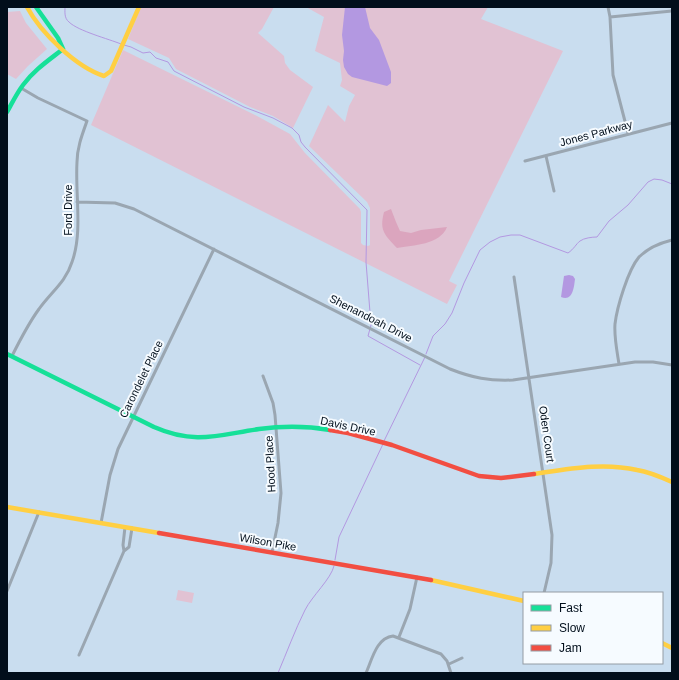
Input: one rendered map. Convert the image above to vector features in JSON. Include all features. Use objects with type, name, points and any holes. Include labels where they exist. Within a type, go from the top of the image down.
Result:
[{"type":"street","points":[[27,7],[38,25],[53,41],[81,64],[101,75],[107,75],[111,71],[139,7]]},
{"type":"street","points":[[36,7],[59,38],[63,49]]},
{"type":"street","points":[[608,7],[610,17],[613,75],[628,133]]},
{"type":"street","points":[[610,17],[672,11]]},
{"type":"street","points":[[7,112],[21,88],[32,74],[63,49]]},
{"type":"street","name":"Ford Drive","points":[[9,355],[40,307],[63,281],[72,263],[77,239],[77,154],[87,121],[38,98],[21,88]]},
{"type":"street","name":"Jones Parkway","points":[[525,161],[628,133],[672,123]]},
{"type":"street","points":[[546,156],[554,191]]},
{"type":"street","name":"Shenandoah Drive","points":[[77,202],[107,202],[123,205],[214,249],[450,369],[474,378],[498,380],[530,378],[619,364],[647,362],[672,365]]},
{"type":"street","points":[[619,364],[615,340],[615,324],[618,309],[631,269],[640,257],[650,248],[662,242],[672,240]]},
{"type":"street","name":"Carondelet Place","points":[[101,523],[112,466],[133,417],[214,249]]},
{"type":"street","name":"Oden Court","points":[[514,277],[552,535],[551,563],[544,592]]},
{"type":"street","name":"Davis Drive","points":[[9,355],[164,432],[188,438],[208,438],[277,427],[303,427],[334,430],[383,443],[479,476],[492,479],[590,467],[618,466],[644,471],[672,482]]},
{"type":"street","name":"Hood Place","points":[[263,376],[273,403],[277,427],[281,493],[278,523],[272,552]]},
{"type":"street","name":"Wilson Pike","points":[[7,507],[417,577],[523,601]]},
{"type":"street","points":[[7,591],[39,512]]},
{"type":"street","points":[[124,551],[123,545],[125,527]]},
{"type":"street","points":[[79,655],[124,551],[129,547],[132,528]]},
{"type":"street","points":[[399,637],[410,609],[417,577]]},
{"type":"street","points":[[366,673],[378,645],[382,640],[390,636],[399,637],[438,652],[445,657],[449,664],[451,673]]},
{"type":"street","points":[[663,644],[672,648]]},
{"type":"street","points":[[449,664],[462,658]]},
{"type":"shaded area","points":[[141,7],[274,7],[262,29],[258,33],[284,56],[285,63],[290,70],[313,87],[293,128],[273,116],[250,107],[176,69],[169,58],[128,39]]},
{"type":"shaded area","points":[[306,7],[488,7],[481,19],[563,51],[449,281],[457,285],[447,304],[91,125],[123,50],[257,116],[290,134],[305,153],[360,209],[361,243],[363,245],[370,245],[370,208],[367,202],[309,146],[328,105],[345,122],[349,106],[355,95],[340,86],[342,80],[340,63],[315,51],[324,17]]},
{"type":"shaded area","points":[[345,7],[365,7],[370,28],[379,40],[391,72],[391,83],[387,86],[352,77],[348,74],[344,67],[342,35]]},
{"type":"shaded area","points":[[20,11],[26,23],[47,49],[16,79],[7,74],[7,12]]},
{"type":"shaded area","points":[[391,209],[400,231],[411,233],[421,230],[447,227],[443,233],[432,241],[397,248],[386,236],[382,224],[384,212]]},
{"type":"shaded area","points":[[564,276],[573,276],[575,279],[572,293],[568,297],[561,297]]},
{"type":"shaded area","points":[[178,590],[194,593],[192,603],[176,600]]},
{"type":"waterway","points":[[65,7],[66,19],[79,29],[121,44]]},
{"type":"waterway","points":[[124,45],[143,53],[150,52],[156,58],[168,62],[174,71],[244,107],[273,118],[292,128],[299,135],[301,142],[305,147],[367,210],[366,262],[371,325],[368,336],[420,365]]},
{"type":"waterway","points":[[426,354],[433,336],[445,324],[452,313],[464,283],[480,250],[490,242],[500,237],[520,235],[568,253],[582,240],[597,237],[609,221],[628,205],[648,182],[654,179],[672,184]]},
{"type":"waterway","points":[[384,441],[425,357]]},
{"type":"waterway","points":[[335,560],[339,537],[383,444]]},
{"type":"waterway","points":[[278,673],[305,610],[329,576],[334,566]]},
{"type":"traffic: fast","points":[[36,7],[58,38],[63,49]]},
{"type":"traffic: fast","points":[[7,112],[27,80],[63,49]]},
{"type":"traffic: fast","points":[[7,354],[154,427],[182,436],[219,436],[277,427],[303,427],[330,430]]},
{"type":"traffic: slow","points":[[27,7],[41,27],[60,48],[82,65],[93,72],[104,76],[111,71],[139,7]]},
{"type":"traffic: slow","points":[[534,474],[598,466],[624,468],[646,472],[672,482]]},
{"type":"traffic: slow","points":[[7,507],[159,533]]},
{"type":"traffic: slow","points":[[431,580],[523,601]]},
{"type":"traffic: slow","points":[[663,644],[672,648]]},
{"type":"traffic: jam","points":[[330,430],[348,433],[392,445],[479,476],[501,478],[534,474]]},
{"type":"traffic: jam","points":[[159,533],[431,580]]}]
